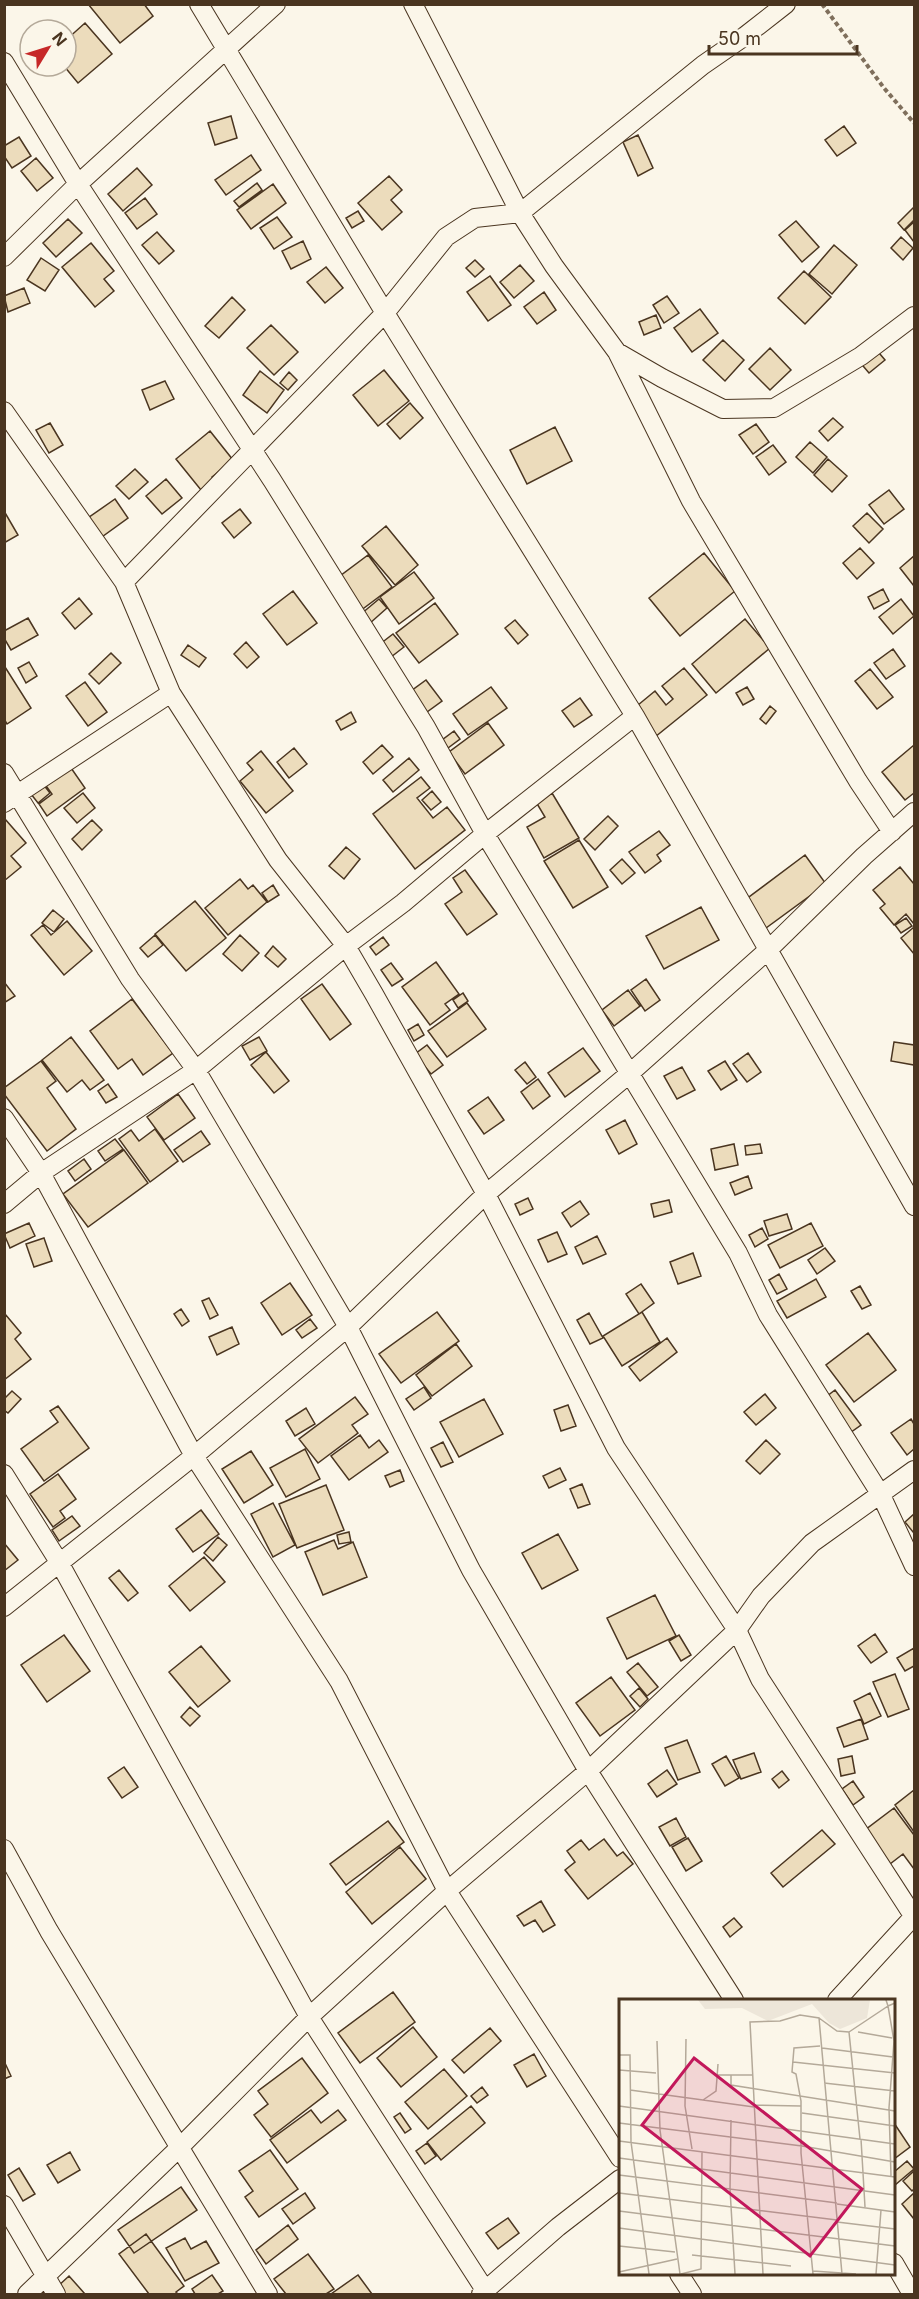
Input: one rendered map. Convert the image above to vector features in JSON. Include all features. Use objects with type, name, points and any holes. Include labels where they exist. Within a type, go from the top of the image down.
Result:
[{"type":"street","points":[[199,4],[386,313],[635,716],[915,1206]]},
{"type":"street","points":[[4,257],[78,184],[276,4]]},
{"type":"street","points":[[413,4],[520,213],[554,266],[617,352],[691,501],[858,781],[892,832]]},
{"type":"street","points":[[124,582],[251,449],[386,313],[446,237],[475,218],[520,213],[703,65],[786,4]]},
{"type":"street","points":[[4,62],[78,184],[251,449],[426,727],[485,834],[738,1253],[768,1315],[881,1495],[915,1566]]},
{"type":"street","points":[[617,352],[723,409],[774,408],[861,356],[915,316]]},
{"type":"street","points":[[4,411],[124,582],[171,693],[278,860],[346,946],[486,1194],[616,1448],[738,1630],[760,1679],[914,1916],[839,1999]]},
{"type":"street","points":[[10,798],[171,693]]},
{"type":"street","points":[[4,1204],[41,1173],[196,1070],[346,946],[403,903],[485,834],[635,716]]},
{"type":"street","points":[[4,773],[10,798],[130,979],[196,1070],[348,1327],[471,1570],[588,1771],[733,1999]]},
{"type":"street","points":[[4,1607],[194,1456],[348,1327],[486,1194],[629,1074],[768,950],[892,832],[912,821]]},
{"type":"street","points":[[4,1118],[41,1173],[194,1456],[339,1681],[447,1891],[619,2155]]},
{"type":"street","points":[[27,2295],[178,2149],[309,2017],[447,1891],[588,1771],[738,1630],[761,1596],[812,1544],[915,1470]]},
{"type":"street","points":[[4,1474],[59,1562],[309,2017],[483,2292],[558,2227],[619,2181]]},
{"type":"street","points":[[4,1849],[49,1931],[178,2149],[268,2295]]},
{"type":"street","points":[[4,2205],[56,2295]]},
{"type":"street","points":[[895,2266],[912,2295]]},
{"type":"street","points":[[680,2275],[692,2295]]},
{"type":"path","points":[[822,4],[884,88],[915,123]]},
{"type":"building","points":[[88,4],[144,4],[153,16],[120,43]]},
{"type":"building","points":[[85,23],[112,54],[78,83],[74,78],[78,78],[78,29]]},
{"type":"building","points":[[231,116],[237,138],[215,145],[208,123]]},
{"type":"building","points":[[844,126],[856,143],[837,156],[825,140]]},
{"type":"building","points":[[638,135],[653,168],[638,176],[623,142]]},
{"type":"building","points":[[19,137],[31,156],[12,168],[4,156],[4,146]]},
{"type":"building","points":[[251,155],[261,170],[226,195],[215,180]]},
{"type":"building","points":[[36,158],[53,178],[37,191],[21,171]]},
{"type":"building","points":[[137,168],[152,185],[123,211],[108,194]]},
{"type":"building","points":[[389,176],[402,190],[391,200],[402,212],[382,230],[358,203]]},
{"type":"building","points":[[257,183],[262,190],[239,207],[234,201]]},
{"type":"building","points":[[273,184],[286,203],[251,229],[237,210]]},
{"type":"building","points":[[145,198],[157,214],[137,229],[125,213]]},
{"type":"building","points":[[914,207],[914,220],[904,230],[898,223]]},
{"type":"building","points":[[358,211],[364,221],[352,228],[346,218]]},
{"type":"building","points":[[277,217],[292,237],[274,249],[260,228]]},
{"type":"building","points":[[68,219],[82,233],[56,257],[43,243]]},
{"type":"building","points":[[796,221],[819,247],[802,262],[779,235]]},
{"type":"building","points":[[914,222],[914,242],[905,230]]},
{"type":"building","points":[[157,232],[174,251],[159,264],[142,245]]},
{"type":"building","points":[[901,237],[913,248],[903,260],[891,248]]},
{"type":"building","points":[[303,241],[311,259],[291,269],[282,251]]},
{"type":"building","points":[[91,243],[114,271],[104,279],[114,291],[95,307],[62,267]]},
{"type":"building","points":[[834,245],[857,265],[832,294],[809,274]]},
{"type":"building","points":[[41,258],[59,270],[45,291],[27,280]]},
{"type":"building","points":[[475,260],[484,269],[475,277],[466,268]]},
{"type":"building","points":[[520,265],[534,281],[514,298],[500,282]]},
{"type":"building","points":[[326,267],[343,288],[325,303],[307,282]]},
{"type":"building","points":[[804,271],[831,297],[805,324],[778,298]]},
{"type":"building","points":[[490,276],[511,305],[488,321],[467,292]]},
{"type":"building","points":[[24,288],[30,303],[8,312],[4,296]]},
{"type":"building","points":[[544,292],[556,310],[537,324],[524,307]]},
{"type":"building","points":[[667,296],[679,313],[664,323],[653,305]]},
{"type":"building","points":[[232,297],[245,310],[219,338],[205,326]]},
{"type":"building","points":[[700,309],[718,333],[692,352],[674,328]]},
{"type":"building","points":[[656,315],[661,328],[644,335],[639,322]]},
{"type":"building","points":[[271,325],[298,352],[274,375],[247,348]]},
{"type":"building","points":[[723,340],[744,360],[725,381],[703,360]]},
{"type":"building","points":[[869,341],[885,360],[869,373],[853,354]]},
{"type":"building","points":[[770,348],[791,370],[770,390],[749,369]]},
{"type":"building","points":[[384,370],[409,401],[378,426],[353,395]]},
{"type":"building","points":[[260,371],[284,390],[267,413],[243,395]]},
{"type":"building","points":[[289,372],[297,380],[288,390],[280,383]]},
{"type":"building","points":[[165,381],[174,399],[150,410],[142,390]]},
{"type":"building","points":[[410,403],[423,418],[400,439],[387,424]]},
{"type":"building","points":[[833,418],[843,427],[828,441],[819,431]]},
{"type":"building","points":[[50,423],[63,445],[49,453],[36,430]]},
{"type":"building","points":[[756,424],[769,442],[753,454],[739,435]]},
{"type":"building","points":[[555,427],[572,461],[527,484],[510,450]]},
{"type":"building","points":[[210,431],[233,460],[212,477],[214,479],[201,490],[176,459]]},
{"type":"building","points":[[810,442],[827,457],[813,473],[796,457]]},
{"type":"building","points":[[773,445],[786,462],[769,475],[756,457]]},
{"type":"building","points":[[828,459],[847,476],[832,492],[814,475]]},
{"type":"building","points":[[135,469],[148,482],[129,499],[116,486]]},
{"type":"building","points":[[166,479],[182,498],[162,514],[146,496]]},
{"type":"building","points":[[889,490],[904,509],[884,524],[869,505]]},
{"type":"building","points":[[115,499],[128,518],[99,539],[85,520]]},
{"type":"building","points":[[240,509],[251,523],[234,538],[222,523]]},
{"type":"building","points":[[4,511],[18,535],[4,543]]},
{"type":"building","points":[[867,513],[883,529],[869,543],[853,526]]},
{"type":"building","points":[[386,526],[418,565],[395,585],[362,546]]},
{"type":"building","points":[[860,548],[874,563],[857,579],[843,563]]},
{"type":"building","points":[[704,553],[735,591],[680,636],[649,598]]},
{"type":"building","points":[[368,555],[392,587],[360,611],[336,579]]},
{"type":"building","points":[[914,556],[914,586],[900,568]]},
{"type":"building","points":[[414,572],[434,598],[399,624],[380,597]]},
{"type":"building","points":[[883,589],[889,601],[874,609],[868,597]]},
{"type":"building","points":[[293,591],[317,623],[287,645],[263,614]]},
{"type":"building","points":[[79,598],[92,614],[75,629],[62,613]]},
{"type":"building","points":[[379,599],[387,608],[369,624],[361,614]]},
{"type":"building","points":[[901,599],[914,616],[893,634],[879,617]]},
{"type":"building","points":[[435,603],[458,634],[419,663],[396,633]]},
{"type":"building","points":[[28,618],[38,635],[11,650],[4,638],[4,631]]},
{"type":"building","points":[[745,619],[770,648],[716,693],[692,664]]},
{"type":"building","points":[[515,620],[528,635],[518,644],[505,628]]},
{"type":"building","points":[[393,634],[404,647],[391,657],[380,644]]},
{"type":"building","points":[[246,642],[259,657],[247,668],[234,654]]},
{"type":"building","points":[[188,645],[206,658],[199,667],[181,655]]},
{"type":"building","points":[[893,649],[905,666],[886,679],[874,663]]},
{"type":"building","points":[[111,653],[121,663],[99,684],[89,674]]},
{"type":"building","points":[[29,662],[37,676],[26,683],[18,668]]},
{"type":"building","points":[[5,667],[31,708],[7,724],[4,719]]},
{"type":"building","points":[[684,668],[707,695],[655,737],[632,710],[655,691],[666,705],[673,699],[662,686]]},
{"type":"building","points":[[870,669],[893,697],[877,709],[855,681]]},
{"type":"building","points":[[426,680],[442,701],[427,712],[411,691]]},
{"type":"building","points":[[85,682],[107,712],[88,726],[66,696]]},
{"type":"building","points":[[491,687],[507,708],[468,735],[453,714]]},
{"type":"building","points":[[747,687],[754,699],[743,705],[736,693]]},
{"type":"building","points":[[580,698],[592,715],[574,727],[562,711]]},
{"type":"building","points":[[770,706],[776,711],[766,724],[760,719]]},
{"type":"building","points":[[351,712],[356,722],[341,730],[336,721]]},
{"type":"building","points":[[488,723],[504,745],[465,774],[449,752]]},
{"type":"building","points":[[454,731],[460,739],[448,748],[442,740]]},
{"type":"building","points":[[382,745],[393,757],[373,774],[363,762]]},
{"type":"building","points":[[914,745],[914,793],[905,800],[882,772]]},
{"type":"building","points":[[294,748],[307,764],[289,778],[277,762]]},
{"type":"building","points":[[261,751],[293,791],[266,813],[240,781],[253,770],[247,763]]},
{"type":"building","points":[[409,758],[419,770],[393,792],[383,780]]},
{"type":"building","points":[[69,765],[85,788],[47,816],[39,804],[52,794],[44,783]]},
{"type":"building","points":[[421,777],[430,788],[417,798],[433,818],[447,807],[465,830],[415,869],[373,814]]},
{"type":"building","points":[[43,784],[50,793],[38,803],[31,794]]},
{"type":"building","points":[[432,791],[441,802],[431,810],[422,800]]},
{"type":"building","points":[[83,793],[95,808],[77,823],[64,808]]},
{"type":"building","points":[[552,793],[579,838],[544,858],[527,827],[545,817],[536,802]]},
{"type":"building","points":[[608,816],[618,826],[595,850],[584,839]]},
{"type":"building","points":[[5,819],[26,843],[11,856],[21,867],[4,881]]},
{"type":"building","points":[[92,820],[102,830],[82,850],[72,839]]},
{"type":"building","points":[[659,831],[670,845],[657,855],[661,861],[645,873],[629,852]]},
{"type":"building","points":[[579,840],[608,887],[573,908],[544,861]]},
{"type":"building","points":[[346,847],[360,859],[344,879],[329,866]]},
{"type":"building","points":[[805,855],[826,884],[766,928],[745,900]]},
{"type":"building","points":[[622,859],[635,873],[622,884],[610,870]]},
{"type":"building","points":[[900,867],[914,884],[914,924],[906,914],[894,925],[880,908],[885,904],[873,890]]},
{"type":"building","points":[[465,870],[497,914],[467,935],[445,904],[462,892],[453,878]]},
{"type":"building","points":[[240,879],[248,889],[253,885],[267,902],[228,935],[205,908]]},
{"type":"building","points":[[273,885],[279,895],[268,902],[262,893]]},
{"type":"building","points":[[195,901],[226,938],[186,971],[155,934]]},
{"type":"building","points":[[701,907],[719,940],[664,969],[646,936]]},
{"type":"building","points":[[53,910],[64,919],[54,932],[42,923]]},
{"type":"building","points":[[906,918],[912,926],[901,933],[895,925]]},
{"type":"building","points":[[67,921],[92,951],[64,975],[31,935],[43,925],[51,935]]},
{"type":"building","points":[[914,927],[914,954],[901,938]]},
{"type":"building","points":[[155,935],[163,945],[148,957],[140,948]]},
{"type":"building","points":[[240,935],[259,953],[242,971],[223,954]]},
{"type":"building","points":[[383,937],[389,945],[376,955],[370,947]]},
{"type":"building","points":[[273,946],[286,959],[278,967],[265,956]]},
{"type":"building","points":[[436,962],[459,994],[445,1004],[450,1010],[430,1025],[402,987]]},
{"type":"building","points":[[391,963],[403,979],[392,986],[381,970]]},
{"type":"building","points":[[646,979],[660,1000],[645,1011],[631,990]]},
{"type":"building","points":[[4,982],[15,996],[4,1003]]},
{"type":"building","points":[[322,984],[351,1024],[330,1040],[301,999]]},
{"type":"building","points":[[628,990],[640,1006],[614,1026],[602,1010]]},
{"type":"building","points":[[463,993],[468,1001],[458,1008],[453,1000]]},
{"type":"building","points":[[132,999],[173,1053],[143,1075],[132,1059],[118,1069],[90,1031]]},
{"type":"building","points":[[467,1003],[486,1029],[447,1057],[428,1031]]},
{"type":"building","points":[[418,1024],[424,1035],[414,1041],[408,1030]]},
{"type":"building","points":[[71,1037],[104,1080],[90,1090],[82,1080],[67,1092],[42,1060]]},
{"type":"building","points":[[259,1037],[267,1051],[250,1060],[242,1046]]},
{"type":"building","points":[[894,1042],[914,1045],[914,1065],[891,1061]]},
{"type":"building","points":[[427,1045],[443,1065],[431,1074],[415,1054]]},
{"type":"building","points":[[583,1048],[600,1071],[565,1097],[548,1073]]},
{"type":"building","points":[[266,1052],[289,1081],[274,1093],[251,1065]]},
{"type":"building","points":[[748,1053],[761,1072],[747,1082],[733,1064]]},
{"type":"building","points":[[41,1061],[56,1081],[47,1088],[76,1129],[47,1151],[4,1094],[4,1088]]},
{"type":"building","points":[[725,1061],[737,1080],[721,1090],[708,1071]]},
{"type":"building","points":[[525,1062],[536,1077],[527,1084],[515,1070]]},
{"type":"building","points":[[682,1067],[695,1090],[677,1099],[664,1076]]},
{"type":"building","points":[[538,1079],[550,1096],[533,1109],[521,1092]]},
{"type":"building","points":[[108,1084],[117,1097],[106,1103],[98,1091]]},
{"type":"building","points":[[178,1094],[195,1118],[164,1140],[147,1117]]},
{"type":"building","points":[[488,1097],[504,1120],[484,1134],[468,1111]]},
{"type":"building","points":[[625,1120],[637,1144],[619,1154],[606,1130]]},
{"type":"building","points":[[155,1129],[178,1161],[150,1182],[119,1139],[131,1130],[139,1141]]},
{"type":"building","points":[[201,1131],[210,1144],[183,1162],[174,1150]]},
{"type":"building","points":[[115,1139],[123,1149],[105,1161],[98,1151]]},
{"type":"building","points":[[734,1144],[738,1165],[715,1170],[711,1149]]},
{"type":"building","points":[[760,1144],[762,1153],[746,1155],[745,1146]]},
{"type":"building","points":[[124,1150],[148,1183],[88,1227],[63,1194]]},
{"type":"building","points":[[84,1159],[91,1169],[75,1181],[68,1171]]},
{"type":"building","points":[[748,1176],[752,1188],[735,1195],[730,1183]]},
{"type":"building","points":[[528,1198],[533,1209],[520,1215],[515,1204]]},
{"type":"building","points":[[669,1200],[672,1212],[654,1217],[651,1204]]},
{"type":"building","points":[[580,1201],[589,1214],[571,1227],[562,1213]]},
{"type":"building","points":[[787,1214],[792,1229],[769,1236],[764,1221]]},
{"type":"building","points":[[29,1223],[35,1236],[10,1248],[4,1234]]},
{"type":"building","points":[[811,1223],[823,1246],[780,1268],[768,1245]]},
{"type":"building","points":[[762,1228],[768,1239],[755,1247],[749,1235]]},
{"type":"building","points":[[557,1232],[567,1254],[548,1262],[538,1240]]},
{"type":"building","points":[[597,1236],[606,1254],[583,1264],[575,1247]]},
{"type":"building","points":[[44,1238],[52,1261],[34,1267],[26,1244]]},
{"type":"building","points":[[825,1248],[835,1261],[817,1274],[808,1260]]},
{"type":"building","points":[[693,1253],[701,1276],[678,1284],[670,1262]]},
{"type":"building","points":[[779,1274],[787,1289],[777,1294],[769,1280]]},
{"type":"building","points":[[816,1279],[826,1297],[787,1318],[777,1301]]},
{"type":"building","points":[[290,1283],[312,1315],[282,1335],[261,1303]]},
{"type":"building","points":[[641,1284],[654,1303],[639,1314],[626,1294]]},
{"type":"building","points":[[860,1286],[871,1305],[862,1309],[851,1291]]},
{"type":"building","points":[[209,1298],[218,1315],[210,1319],[202,1301]]},
{"type":"building","points":[[181,1309],[189,1321],[182,1326],[174,1314]]},
{"type":"building","points":[[437,1312],[459,1341],[401,1383],[379,1354]]},
{"type":"building","points":[[642,1312],[660,1342],[622,1366],[603,1336]]},
{"type":"building","points":[[589,1313],[603,1338],[590,1344],[577,1320]]},
{"type":"building","points":[[5,1314],[21,1333],[15,1339],[31,1359],[4,1380]]},
{"type":"building","points":[[310,1319],[317,1328],[302,1338],[296,1330]]},
{"type":"building","points":[[232,1327],[239,1344],[217,1355],[209,1337]]},
{"type":"building","points":[[868,1333],[896,1370],[854,1402],[826,1365]]},
{"type":"building","points":[[667,1338],[677,1352],[640,1381],[629,1367]]},
{"type":"building","points":[[456,1344],[472,1366],[432,1396],[416,1375]]},
{"type":"building","points":[[424,1387],[431,1398],[414,1410],[406,1399]]},
{"type":"building","points":[[835,1390],[861,1425],[847,1435],[822,1400]]},
{"type":"building","points":[[12,1391],[21,1399],[8,1413],[4,1410],[4,1399]]},
{"type":"building","points":[[765,1394],[776,1408],[756,1425],[744,1412]]},
{"type":"building","points":[[355,1397],[368,1414],[352,1425],[358,1433],[318,1463],[299,1439]]},
{"type":"building","points":[[484,1399],[503,1434],[459,1457],[440,1422]]},
{"type":"building","points":[[568,1405],[576,1426],[561,1431],[554,1410]]},
{"type":"building","points":[[58,1406],[89,1448],[44,1481],[21,1449],[58,1422],[50,1411]]},
{"type":"building","points":[[306,1408],[315,1424],[295,1436],[286,1421]]},
{"type":"building","points":[[911,1419],[914,1424],[914,1449],[907,1455],[891,1433]]},
{"type":"building","points":[[360,1435],[369,1448],[379,1440],[388,1452],[349,1480],[331,1456]]},
{"type":"building","points":[[766,1440],[780,1454],[760,1474],[746,1461]]},
{"type":"building","points":[[443,1442],[453,1462],[441,1467],[431,1448]]},
{"type":"building","points":[[305,1449],[320,1479],[286,1497],[270,1468]]},
{"type":"building","points":[[251,1451],[273,1485],[244,1503],[222,1469]]},
{"type":"building","points":[[560,1468],[566,1480],[549,1488],[543,1476]]},
{"type":"building","points":[[400,1470],[404,1481],[390,1487],[385,1476]]},
{"type":"building","points":[[58,1474],[76,1499],[60,1511],[65,1518],[53,1527],[30,1494]]},
{"type":"building","points":[[582,1484],[590,1504],[578,1508],[570,1489]]},
{"type":"building","points":[[326,1485],[344,1530],[297,1548],[279,1504]]},
{"type":"building","points":[[273,1503],[295,1545],[273,1557],[251,1514]]},
{"type":"building","points":[[201,1510],[219,1534],[193,1552],[176,1529]]},
{"type":"building","points":[[914,1514],[914,1531],[913,1532],[905,1522]]},
{"type":"building","points":[[72,1516],[80,1526],[59,1541],[52,1530]]},
{"type":"building","points":[[349,1532],[351,1542],[339,1544],[337,1535]]},
{"type":"building","points":[[558,1534],[578,1570],[542,1589],[522,1553]]},
{"type":"building","points":[[218,1537],[227,1545],[213,1561],[204,1553]]},
{"type":"building","points":[[334,1540],[338,1549],[353,1542],[367,1577],[323,1595],[305,1552]]},
{"type":"building","points":[[4,1543],[18,1560],[4,1571]]},
{"type":"building","points":[[204,1557],[225,1582],[190,1611],[169,1586]]},
{"type":"building","points":[[119,1570],[138,1593],[128,1601],[109,1578]]},
{"type":"building","points":[[655,1595],[676,1636],[627,1659],[607,1618]]},
{"type":"building","points":[[875,1634],[887,1652],[871,1663],[858,1646]]},
{"type":"building","points":[[64,1635],[90,1671],[47,1702],[21,1665]]},
{"type":"building","points":[[679,1635],[691,1655],[681,1661],[669,1641]]},
{"type":"building","points":[[201,1646],[230,1681],[198,1707],[169,1672]]},
{"type":"building","points":[[914,1648],[914,1666],[905,1671],[897,1658]]},
{"type":"building","points":[[638,1663],[658,1687],[647,1696],[627,1672]]},
{"type":"building","points":[[895,1674],[909,1709],[888,1717],[873,1682]]},
{"type":"building","points":[[611,1677],[635,1710],[600,1736],[576,1703]]},
{"type":"building","points":[[639,1688],[648,1699],[640,1707],[630,1696]]},
{"type":"building","points":[[870,1693],[881,1716],[864,1724],[854,1701]]},
{"type":"building","points":[[190,1707],[200,1716],[190,1726],[181,1717]]},
{"type":"building","points":[[861,1719],[868,1739],[844,1747],[837,1728]]},
{"type":"building","points":[[687,1740],[700,1772],[678,1780],[665,1748]]},
{"type":"building","points":[[754,1753],[761,1772],[741,1779],[733,1760]]},
{"type":"building","points":[[726,1756],[739,1778],[725,1786],[712,1764]]},
{"type":"building","points":[[852,1756],[855,1773],[841,1776],[838,1759]]},
{"type":"building","points":[[124,1767],[138,1787],[122,1798],[108,1778]]},
{"type":"building","points":[[667,1770],[677,1784],[657,1797],[648,1784]]},
{"type":"building","points":[[782,1771],[789,1780],[779,1788],[772,1779]]},
{"type":"building","points":[[853,1781],[864,1797],[853,1805],[842,1789]]},
{"type":"building","points":[[914,1790],[914,1832],[895,1805]]},
{"type":"building","points":[[894,1808],[914,1835],[914,1869],[903,1854],[890,1864],[865,1830]]},
{"type":"building","points":[[676,1818],[686,1837],[670,1846],[659,1827]]},
{"type":"building","points":[[388,1821],[404,1842],[346,1885],[330,1864]]},
{"type":"building","points":[[822,1830],[835,1844],[783,1887],[771,1873]]},
{"type":"building","points":[[688,1838],[702,1861],[686,1871],[672,1847]]},
{"type":"building","points":[[604,1839],[617,1856],[623,1852],[633,1864],[588,1899],[565,1870],[575,1862],[567,1851],[581,1840],[589,1850]]},
{"type":"building","points":[[400,1847],[426,1879],[372,1924],[346,1892]]},
{"type":"building","points":[[541,1901],[555,1925],[543,1932],[535,1920],[524,1926],[517,1916]]},
{"type":"building","points":[[734,1918],[742,1927],[730,1937],[723,1927]]},
{"type":"building","points":[[393,1992],[415,2022],[360,2063],[338,2033]]},
{"type":"building","points":[[413,2027],[437,2057],[401,2087],[377,2058]]},
{"type":"building","points":[[490,2028],[501,2041],[464,2073],[452,2060]]},
{"type":"building","points":[[534,2054],[546,2076],[527,2087],[514,2065]]},
{"type":"building","points":[[302,2058],[328,2093],[271,2137],[254,2115],[268,2104],[258,2091]]},
{"type":"building","points":[[4,2061],[11,2076],[4,2079]]},
{"type":"building","points":[[444,2069],[467,2096],[428,2129],[405,2102]]},
{"type":"building","points":[[482,2087],[488,2095],[477,2103],[471,2096]]},
{"type":"building","points":[[471,2106],[485,2123],[441,2160],[427,2142]]},
{"type":"building","points":[[311,2110],[321,2123],[338,2110],[346,2120],[287,2163],[270,2140]]},
{"type":"building","points":[[400,2113],[411,2129],[405,2133],[394,2117]]},
{"type":"building","points":[[895,2124],[910,2147],[895,2158]]},
{"type":"building","points":[[427,2143],[436,2156],[425,2164],[416,2151]]},
{"type":"building","points":[[270,2150],[298,2189],[259,2217],[245,2197],[253,2191],[239,2171]]},
{"type":"building","points":[[70,2152],[80,2170],[58,2183],[47,2165]]},
{"type":"building","points":[[907,2161],[914,2169],[895,2185],[895,2171]]},
{"type":"building","points":[[19,2168],[35,2194],[23,2201],[8,2175]]},
{"type":"building","points":[[914,2171],[914,2189],[912,2191],[903,2181]]},
{"type":"building","points":[[181,2187],[197,2210],[134,2253],[118,2230]]},
{"type":"building","points":[[305,2193],[315,2208],[293,2224],[282,2209]]},
{"type":"building","points":[[914,2193],[914,2219],[902,2204]]},
{"type":"building","points":[[508,2218],[519,2233],[498,2249],[486,2233]]},
{"type":"building","points":[[288,2225],[298,2239],[266,2264],[256,2250]]},
{"type":"building","points":[[146,2234],[184,2286],[176,2292],[178,2294],[149,2294],[119,2254]]},
{"type":"building","points":[[185,2238],[191,2249],[206,2241],[219,2263],[185,2281],[166,2248]]},
{"type":"building","points":[[308,2254],[334,2289],[326,2294],[286,2294],[274,2279]]},
{"type":"building","points":[[212,2275],[223,2291],[218,2294],[195,2294],[192,2289]]},
{"type":"building","points":[[358,2275],[372,2294],[331,2294]]},
{"type":"building","points":[[69,2276],[85,2294],[63,2294],[57,2287]]}]
